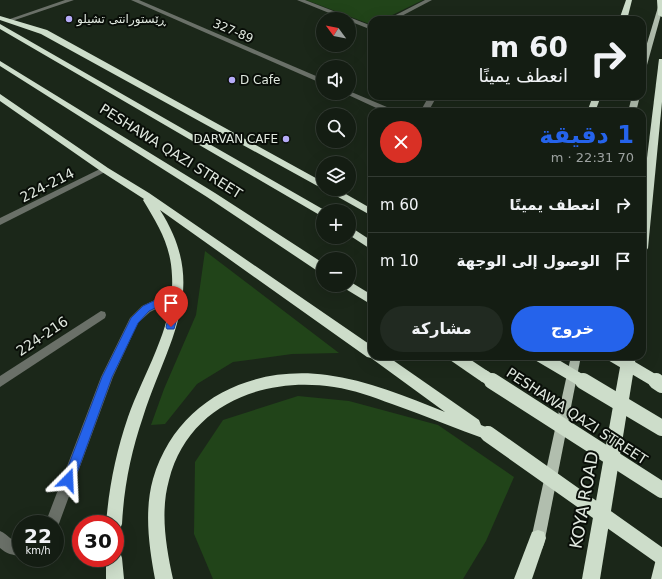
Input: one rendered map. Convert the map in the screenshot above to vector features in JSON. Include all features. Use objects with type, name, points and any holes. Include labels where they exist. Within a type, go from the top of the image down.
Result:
[{"type":"highway","points":[[624,16],[629,0]]},
{"type":"highway","points":[[660,0],[661,11]]},
{"type":"highway","points":[[0,18],[44,32],[316,182]]},
{"type":"highway","name":"PESHAWA QAZI STREET","points":[[0,26],[316,210]]},
{"type":"highway","points":[[646,211],[662,61]]},
{"type":"highway","name":"PESHAWA QAZI STREET","points":[[0,63],[211,195],[316,264]]},
{"type":"highway","points":[[0,97],[105,170],[145,195],[368,350]]},
{"type":"highway","points":[[114,515],[120,475],[133,425],[167,337],[178,297],[177,268],[171,243],[166,231],[145,195]]},
{"type":"highway","points":[[342,196],[368,210]]},
{"type":"highway","points":[[356,235],[368,243]]},
{"type":"highway","points":[[356,290],[368,298]]},
{"type":"highway","points":[[382,360],[662,557]]},
{"type":"highway","name":"PESHAWA QAZI STREET","points":[[461,360],[662,490]]},
{"type":"highway","points":[[547,360],[662,428]]},
{"type":"highway","points":[[620,360],[662,385]]},
{"type":"highway","name":"KOYA ROAD","points":[[591,579],[628,360]]},
{"type":"highway","points":[[164,579],[159,559],[157,530],[158,503],[162,480],[169,458],[180,438],[195,420],[212,405],[231,393],[269,381],[295,378],[327,380],[368,389],[488,434]]},
{"type":"highway","points":[[523,579],[538,538]]},
{"type":"highway","points":[[660,579],[662,565]]},
{"type":"highway","points":[[114,567],[115,579]]},
{"type":"main road","points":[[646,59],[661,11]]},
{"type":"main road","points":[[528,579],[575,360]]},
{"type":"street","points":[[10,20],[71,0]]},
{"type":"street","name":"327-89","points":[[134,0],[316,79]]},
{"type":"street","points":[[300,0],[331,12]]},
{"type":"street","points":[[397,16],[429,0]]},
{"type":"street","points":[[356,22],[368,26]]},
{"type":"street","points":[[356,96],[383,108]]},
{"type":"street","name":"224-214","points":[[0,222],[105,170]]},
{"type":"street","points":[[55,515],[107,377],[134,321],[146,309],[163,301],[178,297]]},
{"type":"street","name":"224-216","points":[[0,382],[101,315]]},
{"type":"street","points":[[0,538],[12,548]]},
{"type":"green space","points":[[306,0],[423,0],[390,16],[368,16],[368,23],[356,19],[356,12],[338,12]]},
{"type":"green space","points":[[205,251],[339,353],[292,354],[233,362],[197,384],[165,424],[151,425],[164,389],[196,315]]},
{"type":"green space","points":[[298,396],[349,401],[438,425],[514,477],[486,541],[463,579],[213,579],[194,534],[195,462],[223,420]]},
{"type":"place","name":"ڕێستورانتی تشیلو","points":[[69,19]]},
{"type":"place","name":"D Cafe","points":[[232,80]]},
{"type":"place","name":"DARVAN CAFE","points":[[286,139]]},
{"type":"route","points":[[68,480],[107,377],[134,321],[146,309],[163,301],[178,297],[171,327]]}]
